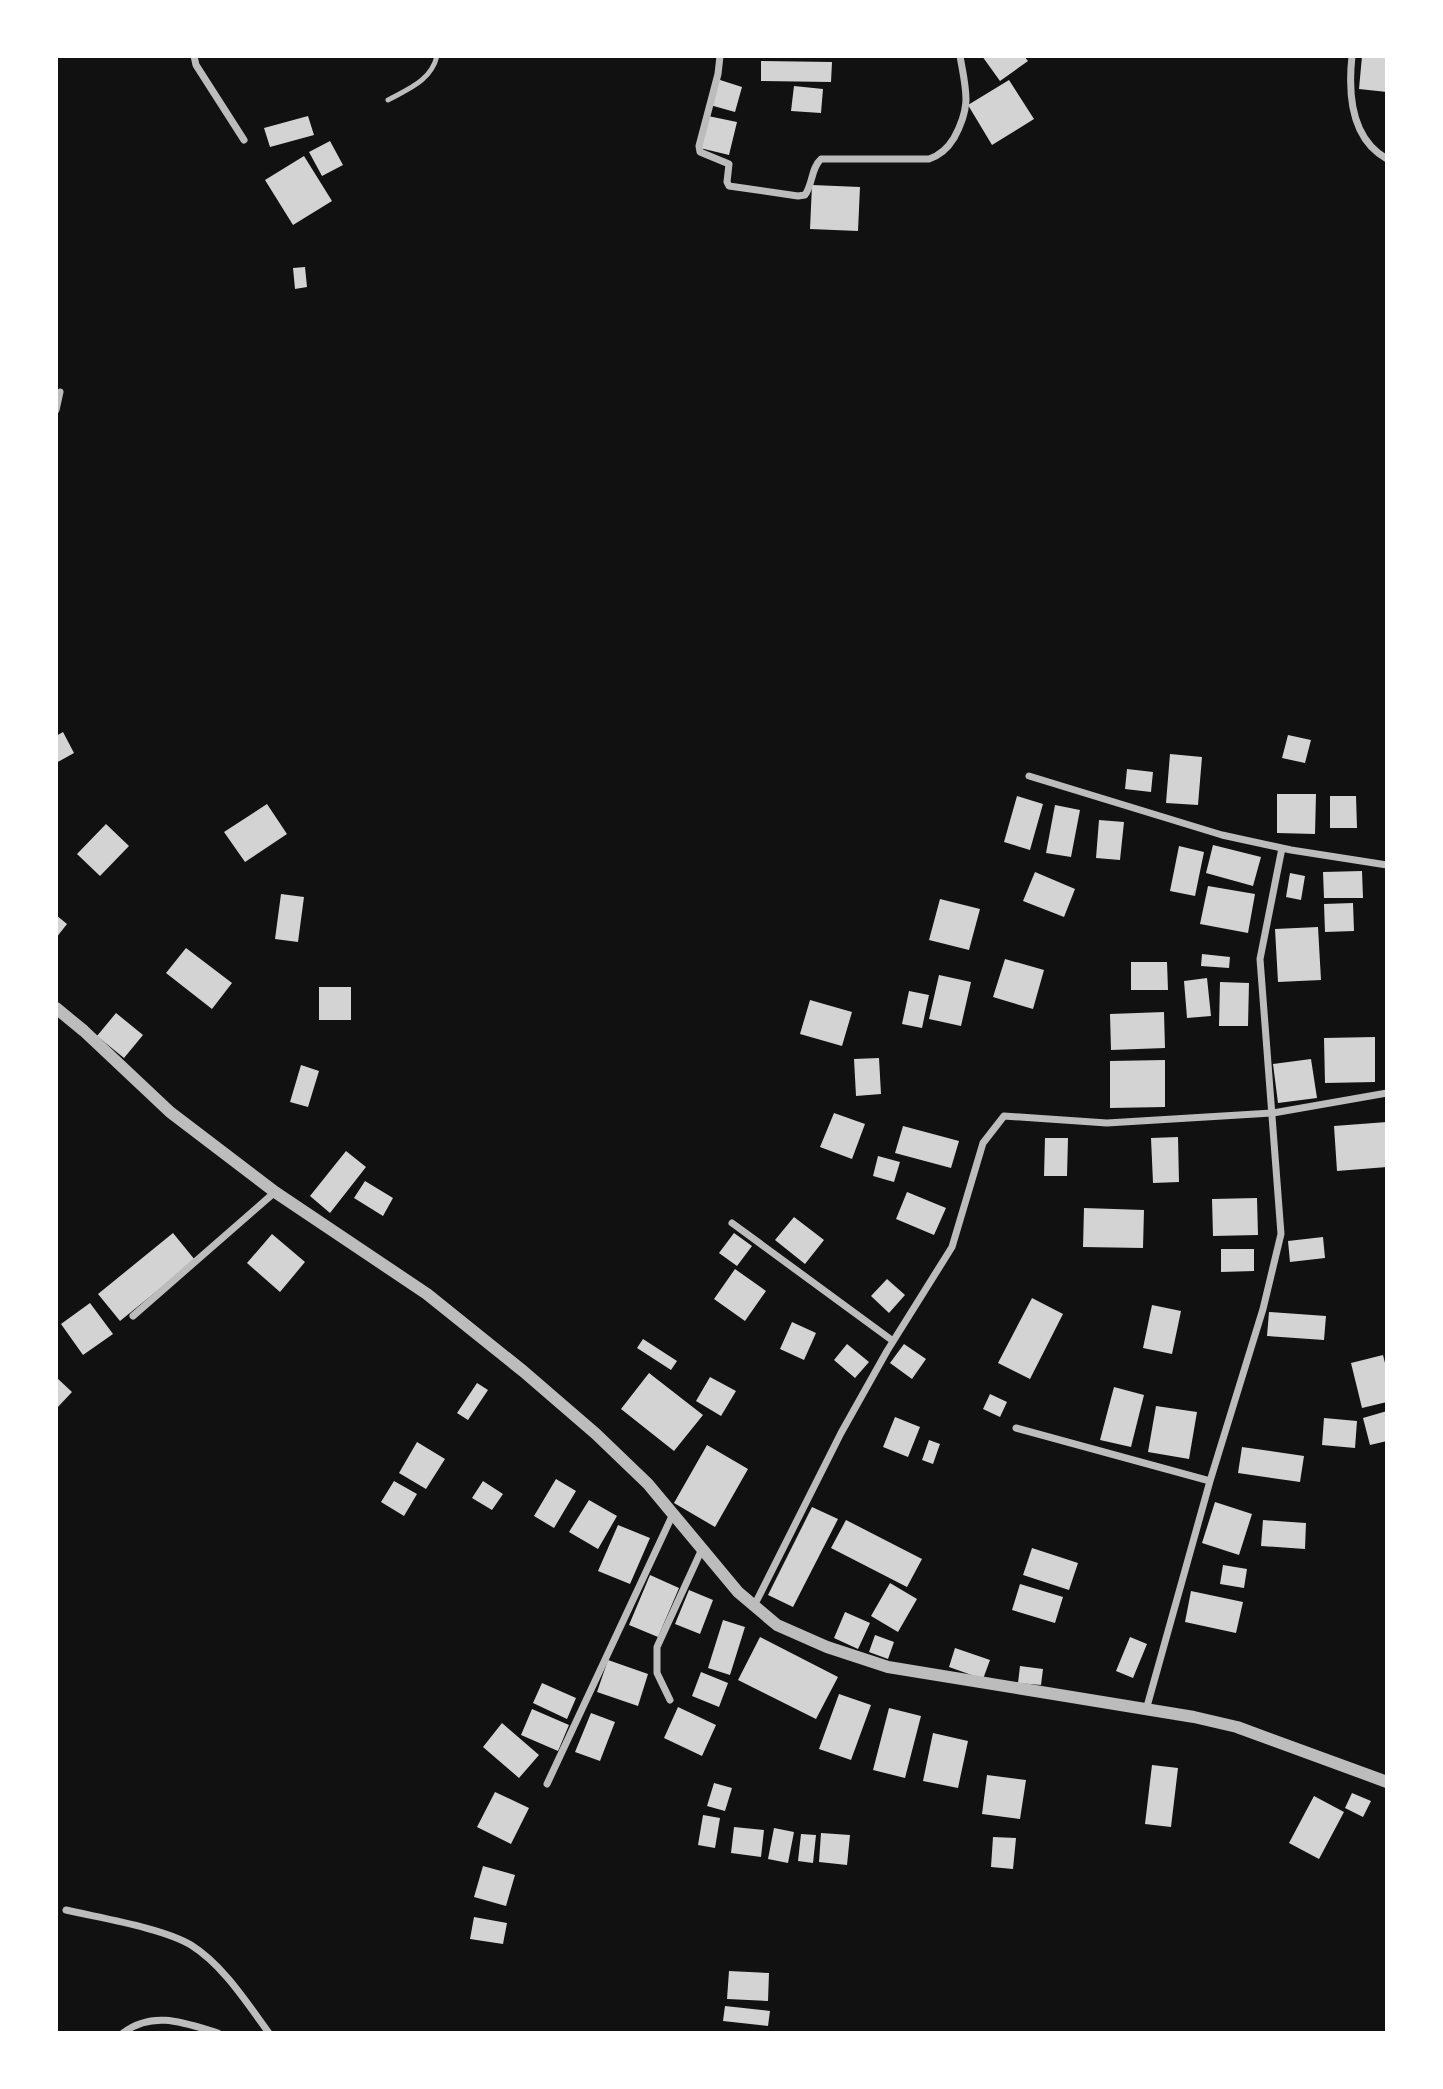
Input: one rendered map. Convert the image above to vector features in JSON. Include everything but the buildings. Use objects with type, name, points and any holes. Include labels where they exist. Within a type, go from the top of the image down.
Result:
[{"type":"street","points":[[194,56],[196,65],[244,140]]},
{"type":"street","points":[[720,56],[718,74],[710,96],[699,146],[700,152],[729,164],[729,186],[798,196],[805,195],[808,191],[816,164],[821,159],[923,159],[942,154],[951,144],[964,118],[966,95],[960,56]]},
{"type":"street","points":[[1352,56],[1352,109],[1361,132],[1378,154],[1387,159]]},
{"type":"street","points":[[56,410],[60,392]]},
{"type":"street","points":[[1028,776],[1222,835],[1387,865]]},
{"type":"street","points":[[1146,1710],[1210,1481],[1263,1309],[1281,1234],[1260,959],[1282,848]]},
{"type":"street","points":[[56,1008],[85,1031],[170,1112],[275,1192],[427,1294],[523,1371],[596,1434],[648,1484],[738,1592],[777,1625],[827,1647],[888,1667],[1237,1727],[1387,1782]]},
{"type":"street","points":[[754,1605],[841,1433],[893,1341],[952,1247],[983,1143],[1004,1116],[1107,1123],[1273,1114],[1387,1093]]},
{"type":"street","points":[[133,1316],[275,1192]]},
{"type":"street","points":[[732,1223],[893,1341]]},
{"type":"street","points":[[1016,1428],[1210,1481]]},
{"type":"street","points":[[547,1784],[673,1514]]},
{"type":"street","points":[[670,1700],[657,1673],[657,1647],[702,1549]]},
{"type":"street","points":[[66,1910],[148,1929],[189,1943],[216,1967],[241,1995],[269,2033]]},
{"type":"street","points":[[123,2033],[132,2026],[152,2019],[173,2020],[218,2033]]},
{"type":"lane","points":[[388,100],[427,76],[437,56]]}]
